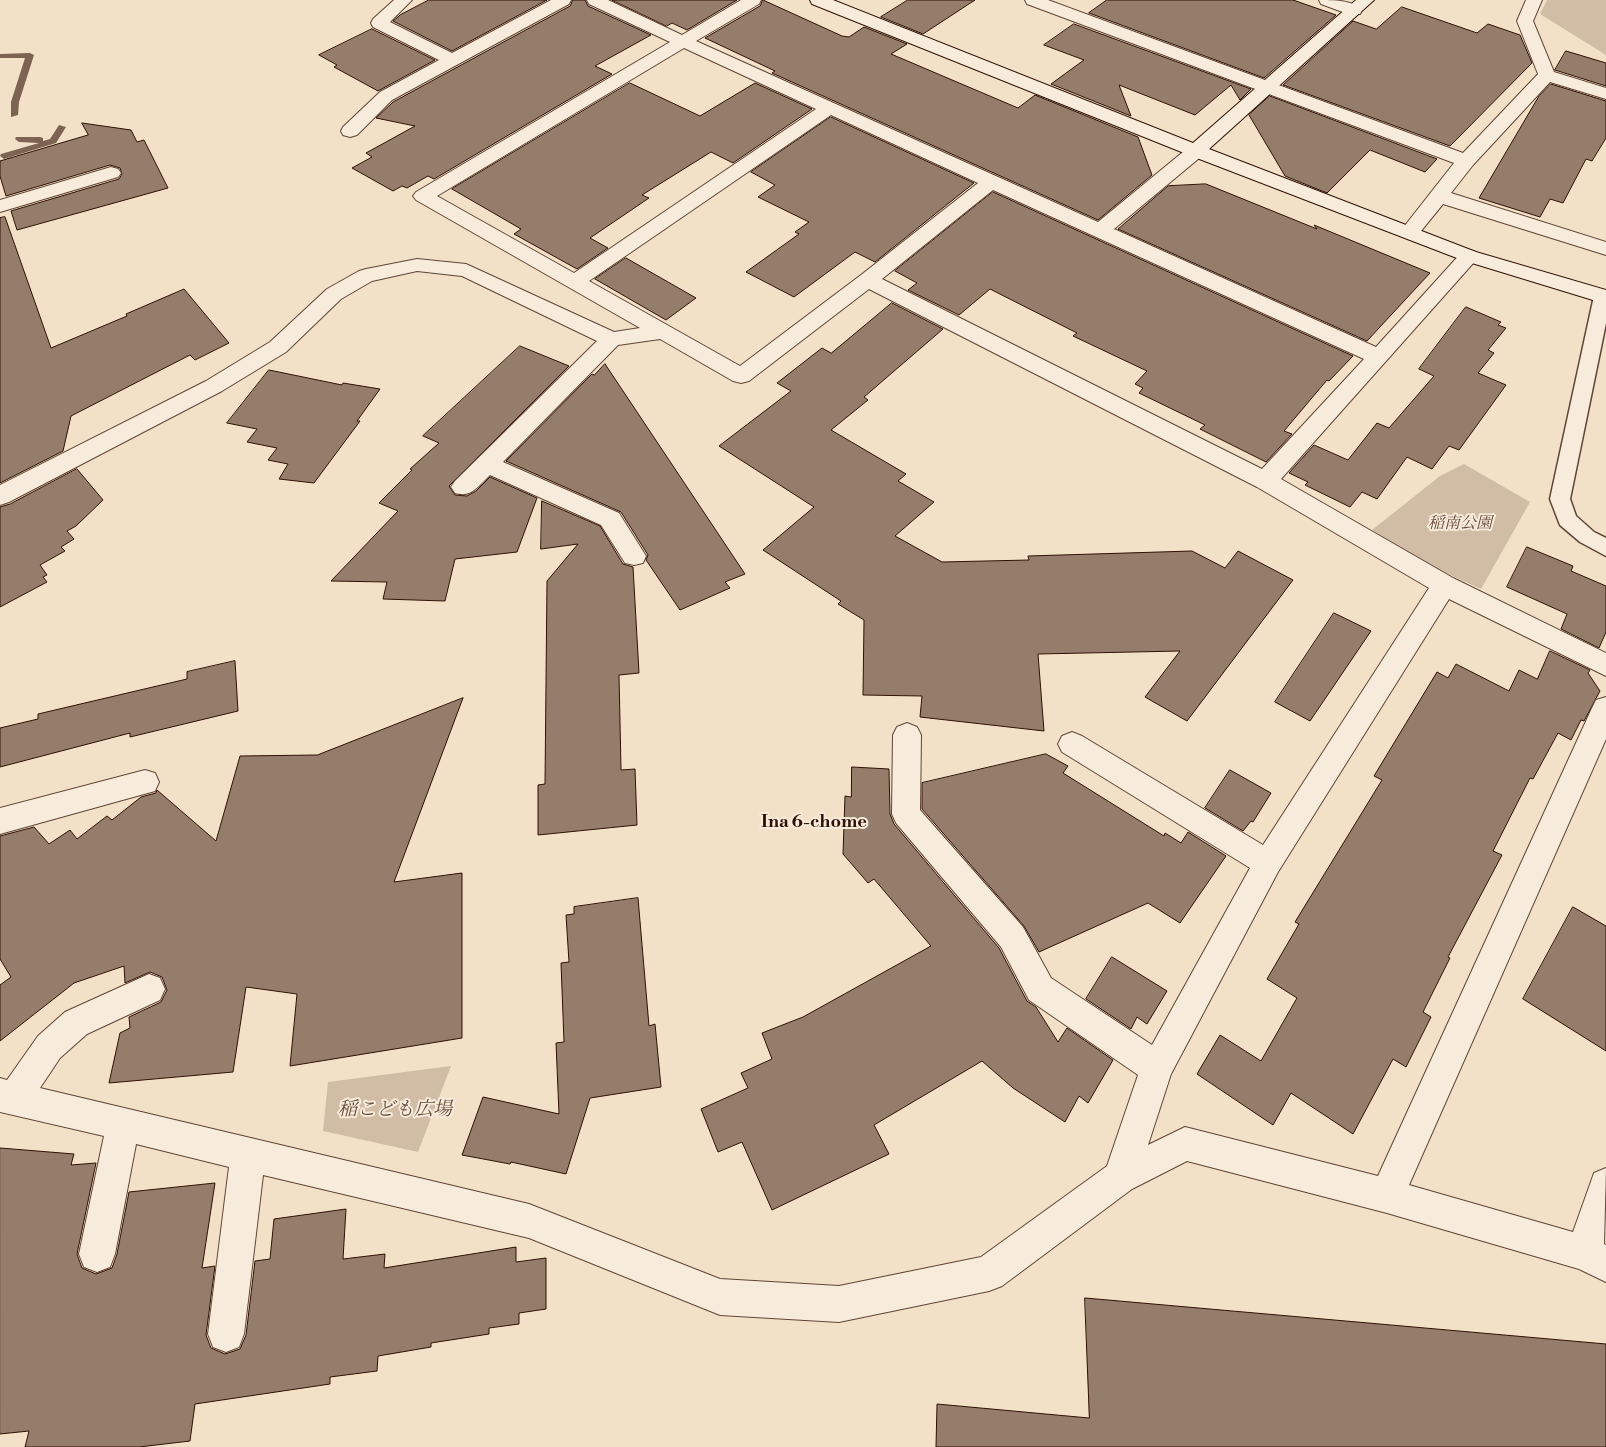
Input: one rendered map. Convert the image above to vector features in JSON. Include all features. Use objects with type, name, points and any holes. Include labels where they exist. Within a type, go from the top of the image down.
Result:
[{"type":"street","points":[[404,0],[379,23],[452,60]]},
{"type":"street","points":[[350,131],[386,96],[563,0]]},
{"type":"street","points":[[595,0],[990,182],[1101,230],[1379,357]]},
{"type":"street","points":[[753,0],[423,196],[741,376],[868,280],[990,182]]},
{"type":"street","points":[[818,0],[1196,151],[1469,256],[1605,296]]},
{"type":"street","points":[[1033,0],[1466,161]]},
{"type":"street","points":[[1327,0],[1360,5]]},
{"type":"street","points":[[1534,0],[1525,20],[1547,74],[1606,94]]},
{"type":"street","points":[[1101,230],[1196,151],[1360,5]]},
{"type":"street","points":[[1410,232],[1466,161],[1547,74]]},
{"type":"street","points":[[574,282],[830,107]]},
{"type":"street","points":[[0,206],[111,173]]},
{"type":"street","points":[[1438,196],[1606,249]]},
{"type":"street","points":[[1265,481],[1469,256]]},
{"type":"street","points":[[0,496],[214,386],[278,347],[334,294],[366,276],[417,265],[466,270],[611,339],[662,332]]},
{"type":"street","points":[[868,280],[1265,481],[1444,585],[1606,664]]},
{"type":"street","points":[[463,487],[611,339]]},
{"type":"street","points":[[486,464],[610,519],[634,556]]},
{"type":"street","points":[[1120,1177],[1157,1068],[1268,863],[1444,585]]},
{"type":"street","points":[[1387,1196],[1606,708]]},
{"type":"street","points":[[906,735],[906,814],[1012,937],[1040,989],[1157,1068]]},
{"type":"street","points":[[1072,744],[1268,863]]},
{"type":"street","points":[[0,821],[145,782]]},
{"type":"street","points":[[149,989],[76,1023],[49,1047],[7,1096],[529,1221],[720,1298],[839,1304],[989,1273],[1120,1177],[1185,1144],[1387,1196],[1595,1259],[1606,1186]]},
{"type":"street","points":[[97,1254],[123,1124]]},
{"type":"street","points":[[226,1334],[248,1154]]},
{"type":"lane","points":[[1605,296],[1560,499],[1567,520],[1587,537],[1606,548]]},
{"type":"green space","points":[[1547,0],[1606,0],[1606,55],[1540,14]]},
{"type":"green space","name":"稲南公園","points":[[1464,464],[1530,502],[1481,589],[1437,569],[1372,530],[1440,476]]},
{"type":"green space","name":"稲こども広場","points":[[451,1066],[418,1152],[323,1131],[328,1082]]},
{"type":"building","points":[[429,0],[547,0],[452,51],[393,21],[400,15]]},
{"type":"building","points":[[573,0],[585,0],[588,6],[651,35],[595,66],[612,74],[434,179],[428,176],[407,188],[402,186],[393,191],[352,168],[372,157],[366,153],[415,126],[376,118],[393,102],[570,6]]},
{"type":"building","points":[[612,0],[737,0],[687,30],[672,23],[667,26]]},
{"type":"building","points":[[763,0],[842,36],[849,37],[864,27],[907,44],[891,54],[1018,108],[1035,95],[1138,137],[1152,175],[1098,220],[772,73],[775,71],[705,38],[760,6]]},
{"type":"building","points":[[908,0],[975,0],[923,34],[881,17]]},
{"type":"building","points":[[1107,0],[1293,0],[1336,15],[1264,78],[1089,13]]},
{"type":"building","points":[[1402,7],[1477,33],[1488,24],[1520,35],[1532,63],[1450,146],[1283,85],[1353,21],[1376,29]]},
{"type":"building","points":[[1074,24],[1251,89],[1240,100],[1231,85],[1195,115],[1119,85],[1131,116],[1051,84],[1084,60],[1044,45]]},
{"type":"building","points":[[372,29],[435,60],[378,91],[334,67],[337,65],[319,55]]},
{"type":"building","points":[[1566,51],[1606,63],[1606,86],[1555,70]]},
{"type":"building","points":[[630,83],[700,116],[755,83],[812,109],[733,163],[711,152],[642,195],[649,198],[590,238],[608,248],[577,269],[514,234],[521,229],[452,189]]},
{"type":"building","points":[[1551,84],[1606,101],[1606,138],[1592,161],[1586,159],[1563,203],[1550,199],[1540,217],[1479,198],[1539,96]]},
{"type":"building","points":[[1270,96],[1437,159],[1425,172],[1370,150],[1327,193],[1285,176],[1249,115]]},
{"type":"building","points":[[831,117],[974,183],[875,262],[855,252],[794,297],[746,272],[799,234],[795,232],[809,222],[758,197],[775,185],[751,172]]},
{"type":"building","points":[[82,123],[131,130],[137,142],[144,140],[168,188],[17,230],[11,211],[119,179],[122,174],[120,168],[110,165],[6,196],[0,176],[0,161],[88,135]]},
{"type":"building","points":[[1206,184],[1317,229],[1314,225],[1430,273],[1367,341],[1118,229],[1168,186]]},
{"type":"building","points":[[993,192],[1353,356],[1329,381],[1327,380],[1284,431],[1292,434],[1266,462],[1200,429],[1205,425],[1139,393],[1143,388],[1135,384],[1147,371],[1073,336],[1077,333],[990,289],[959,315],[908,290],[917,283],[895,271]]},
{"type":"building","points":[[5,217],[51,348],[127,316],[126,314],[184,289],[229,343],[195,360],[190,355],[71,416],[63,451],[0,483],[0,218]]},
{"type":"building","points":[[626,258],[696,298],[666,320],[595,279]]},
{"type":"building","points":[[892,303],[943,329],[864,397],[868,400],[831,430],[906,474],[898,481],[934,502],[895,536],[942,562],[1029,560],[1028,556],[1192,551],[1225,568],[1238,551],[1293,580],[1187,721],[1145,697],[1180,651],[1038,654],[1044,731],[920,717],[922,696],[863,695],[864,620],[838,604],[841,601],[763,550],[814,507],[719,446],[791,391],[777,383],[822,348],[831,353]]},
{"type":"building","points":[[1466,307],[1501,322],[1498,325],[1506,328],[1488,350],[1494,353],[1478,373],[1506,385],[1459,450],[1449,446],[1432,469],[1407,457],[1377,499],[1362,492],[1350,507],[1305,485],[1308,482],[1289,473],[1314,445],[1348,460],[1377,423],[1389,428],[1434,376],[1419,369]]},
{"type":"building","points":[[520,346],[569,366],[449,486],[455,495],[467,496],[476,491],[490,477],[537,498],[517,552],[455,559],[445,601],[383,599],[387,582],[331,581],[398,511],[379,503],[412,470],[410,469],[439,443],[423,436]]},
{"type":"building","points":[[605,364],[745,574],[725,582],[730,588],[680,610],[646,560],[648,555],[621,512],[506,461],[592,374],[594,375]]},
{"type":"building","points":[[269,370],[342,385],[343,383],[380,389],[357,421],[360,421],[314,483],[279,479],[288,464],[268,460],[277,448],[247,442],[257,429],[227,423]]},
{"type":"building","points":[[77,469],[103,500],[76,526],[67,531],[74,539],[61,547],[65,551],[40,565],[47,575],[43,577],[47,582],[0,607],[0,507],[10,504]]},
{"type":"building","points":[[542,501],[600,526],[623,564],[633,567],[639,673],[619,675],[621,770],[635,769],[637,825],[538,835],[538,785],[545,784],[547,581],[578,544],[541,549]]},
{"type":"building","points":[[1527,547],[1573,566],[1571,571],[1606,586],[1606,632],[1599,648],[1561,629],[1567,614],[1507,587]]},
{"type":"building","points":[[1334,613],[1371,631],[1310,721],[1275,702]]},
{"type":"building","points":[[1550,651],[1590,670],[1588,673],[1600,691],[1584,721],[1581,720],[1571,740],[1558,733],[1533,779],[1530,778],[1493,851],[1502,855],[1448,957],[1450,958],[1423,1012],[1431,1017],[1406,1067],[1393,1059],[1353,1134],[1291,1093],[1273,1125],[1197,1074],[1220,1035],[1261,1061],[1297,998],[1267,979],[1299,924],[1295,922],[1382,780],[1374,776],[1437,672],[1448,678],[1456,664],[1509,691],[1519,670],[1537,679]]},
{"type":"building","points":[[235,661],[238,711],[130,737],[130,733],[0,767],[0,728],[38,719],[38,714],[187,679],[187,672]]},
{"type":"building","points":[[463,698],[394,882],[462,873],[462,1038],[290,1066],[297,994],[246,987],[233,1072],[109,1083],[120,1033],[130,1028],[129,1017],[161,1002],[167,990],[162,977],[150,972],[125,983],[124,966],[74,983],[0,1041],[0,985],[11,977],[0,959],[0,836],[34,827],[49,844],[70,830],[77,839],[107,816],[112,820],[141,797],[156,793],[157,790],[216,841],[240,756],[317,755]]},
{"type":"building","points":[[1046,754],[1068,766],[1063,773],[1164,836],[1165,833],[1181,843],[1188,832],[1226,856],[1180,923],[1148,903],[1039,952],[1024,926],[922,809],[922,783]]},
{"type":"building","points":[[852,767],[889,769],[890,814],[894,824],[999,948],[1027,1001],[1036,1007],[1058,1042],[1067,1028],[1113,1060],[1088,1103],[1079,1096],[1065,1122],[1013,1088],[982,1061],[874,1125],[889,1154],[772,1210],[742,1142],[718,1152],[701,1109],[748,1088],[741,1073],[772,1059],[762,1033],[803,1017],[931,946],[874,879],[868,883],[843,854],[845,796],[851,797]]},
{"type":"building","points":[[1230,770],[1271,793],[1253,822],[1251,821],[1243,831],[1205,808]]},
{"type":"building","points":[[638,898],[649,1026],[655,1024],[661,1087],[590,1098],[566,1174],[511,1162],[510,1164],[462,1155],[483,1097],[559,1114],[556,1043],[564,1042],[561,963],[569,962],[566,915],[574,914],[574,907]]},
{"type":"building","points":[[1573,907],[1606,926],[1606,1051],[1523,999]]},
{"type":"building","points":[[1112,957],[1167,991],[1147,1024],[1137,1017],[1131,1029],[1086,999]]},
{"type":"building","points":[[0,1148],[74,1154],[71,1165],[96,1163],[77,1254],[82,1268],[96,1274],[112,1268],[117,1254],[129,1192],[215,1183],[202,1268],[215,1266],[206,1335],[211,1348],[225,1354],[240,1349],[246,1335],[255,1261],[270,1259],[274,1219],[346,1209],[343,1259],[385,1254],[384,1268],[516,1247],[516,1262],[546,1258],[546,1309],[519,1313],[519,1324],[489,1328],[489,1334],[431,1343],[431,1347],[378,1356],[377,1371],[330,1377],[330,1384],[195,1404],[190,1441],[139,1447],[25,1447],[29,1431],[0,1434]]},
{"type":"building","points":[[1085,1298],[1606,1344],[1606,1447],[936,1447],[937,1404],[1089,1418]]},
{"type":"waterway","points":[[0,56],[30,55],[15,102],[14,115]]},
{"type":"waterway","points":[[4,156],[53,141],[62,127]]},
{"type":"waterway","points":[[19,139],[40,140]]},
{"type":"district","name":"Ina 6-chome","points":[[814,823]]}]
